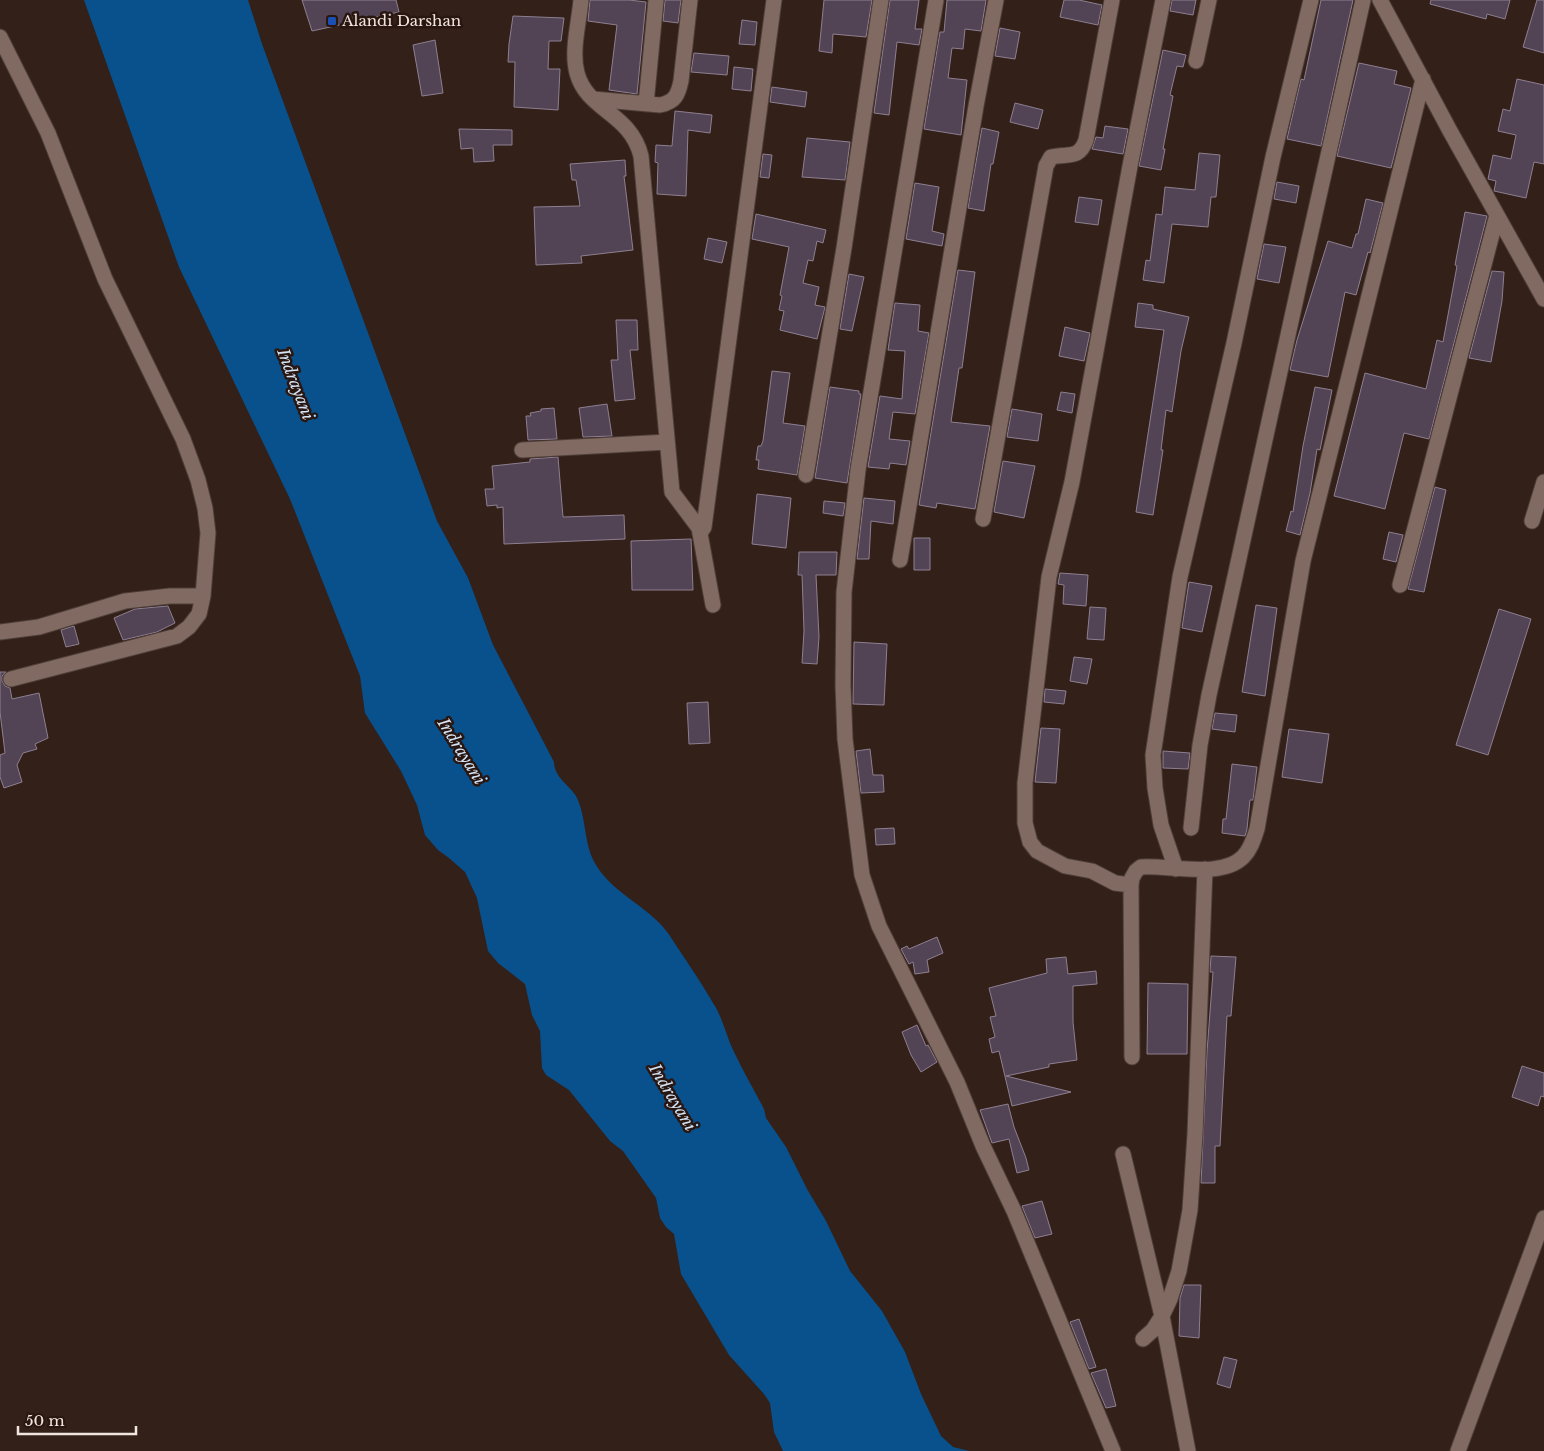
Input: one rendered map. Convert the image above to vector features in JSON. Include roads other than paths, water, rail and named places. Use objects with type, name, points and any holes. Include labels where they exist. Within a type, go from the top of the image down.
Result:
[{"type":"street","points":[[581,0],[576,49],[577,71],[582,86],[593,99],[630,130],[638,144],[641,156],[672,492],[699,528],[713,606]]},
{"type":"street","points":[[646,104],[656,0]]},
{"type":"street","points":[[593,99],[660,105],[669,103],[678,93],[690,0]]},
{"type":"street","points":[[700,533],[704,527],[774,0]]},
{"type":"street","points":[[806,475],[844,248],[881,0]]},
{"type":"street","points":[[936,0],[858,470],[849,538],[844,592],[843,686],[845,739],[862,875],[879,926],[957,1082],[1014,1211],[1113,1451]]},
{"type":"street","points":[[900,560],[976,106],[996,0]]},
{"type":"street","points":[[983,519],[1046,166],[1051,157],[1073,155],[1082,150],[1086,140],[1112,0]]},
{"type":"street","points":[[1131,885],[1115,883],[1092,870],[1065,866],[1037,851],[1030,842],[1026,828],[1025,784],[1049,577],[1072,482],[1130,166],[1163,0]]},
{"type":"street","points":[[1196,61],[1209,0]]},
{"type":"street","points":[[1176,869],[1161,825],[1155,788],[1153,755],[1178,587],[1234,343],[1273,157],[1311,0]]},
{"type":"street","points":[[1191,828],[1200,745],[1209,695],[1363,0]]},
{"type":"street","points":[[1380,0],[1544,299]]},
{"type":"street","points":[[0,37],[48,133],[105,279],[161,391],[189,455],[206,508],[208,533],[203,596],[198,614],[189,627],[177,636],[11,679]]},
{"type":"street","points":[[1132,1057],[1132,878],[1141,867],[1205,869],[1233,864],[1244,856],[1252,844],[1257,829],[1303,561],[1423,79]]},
{"type":"street","points":[[1400,585],[1497,215]]},
{"type":"street","points":[[522,450],[667,442]]},
{"type":"street","points":[[1532,521],[1544,482]]},
{"type":"street","points":[[0,632],[38,626],[125,601],[170,596],[203,596]]},
{"type":"street","points":[[1143,1339],[1153,1330],[1162,1316],[1180,1271],[1190,1210],[1195,1134],[1205,869]]},
{"type":"street","points":[[1123,1154],[1162,1316],[1188,1451]]},
{"type":"street","points":[[1458,1451],[1544,1218]]},
{"type":"water","name":"Indrayani","points":[[84,0],[248,0],[262,44],[437,521],[468,578],[493,645],[554,762],[556,772],[576,796],[592,857],[612,885],[662,926],[703,986],[719,1015],[731,1046],[764,1109],[766,1118],[786,1147],[826,1221],[850,1271],[882,1311],[905,1352],[921,1394],[941,1436],[953,1447],[969,1451],[783,1451],[774,1432],[770,1403],[729,1355],[681,1274],[674,1234],[660,1218],[656,1198],[623,1151],[610,1141],[569,1090],[546,1075],[542,1068],[540,1031],[532,1015],[525,984],[498,963],[488,951],[477,898],[465,872],[438,850],[425,835],[417,805],[401,771],[365,713],[360,676],[290,499],[179,267]]},
{"type":"place","name":"Alandi Darshan","points":[[332,21]]}]
